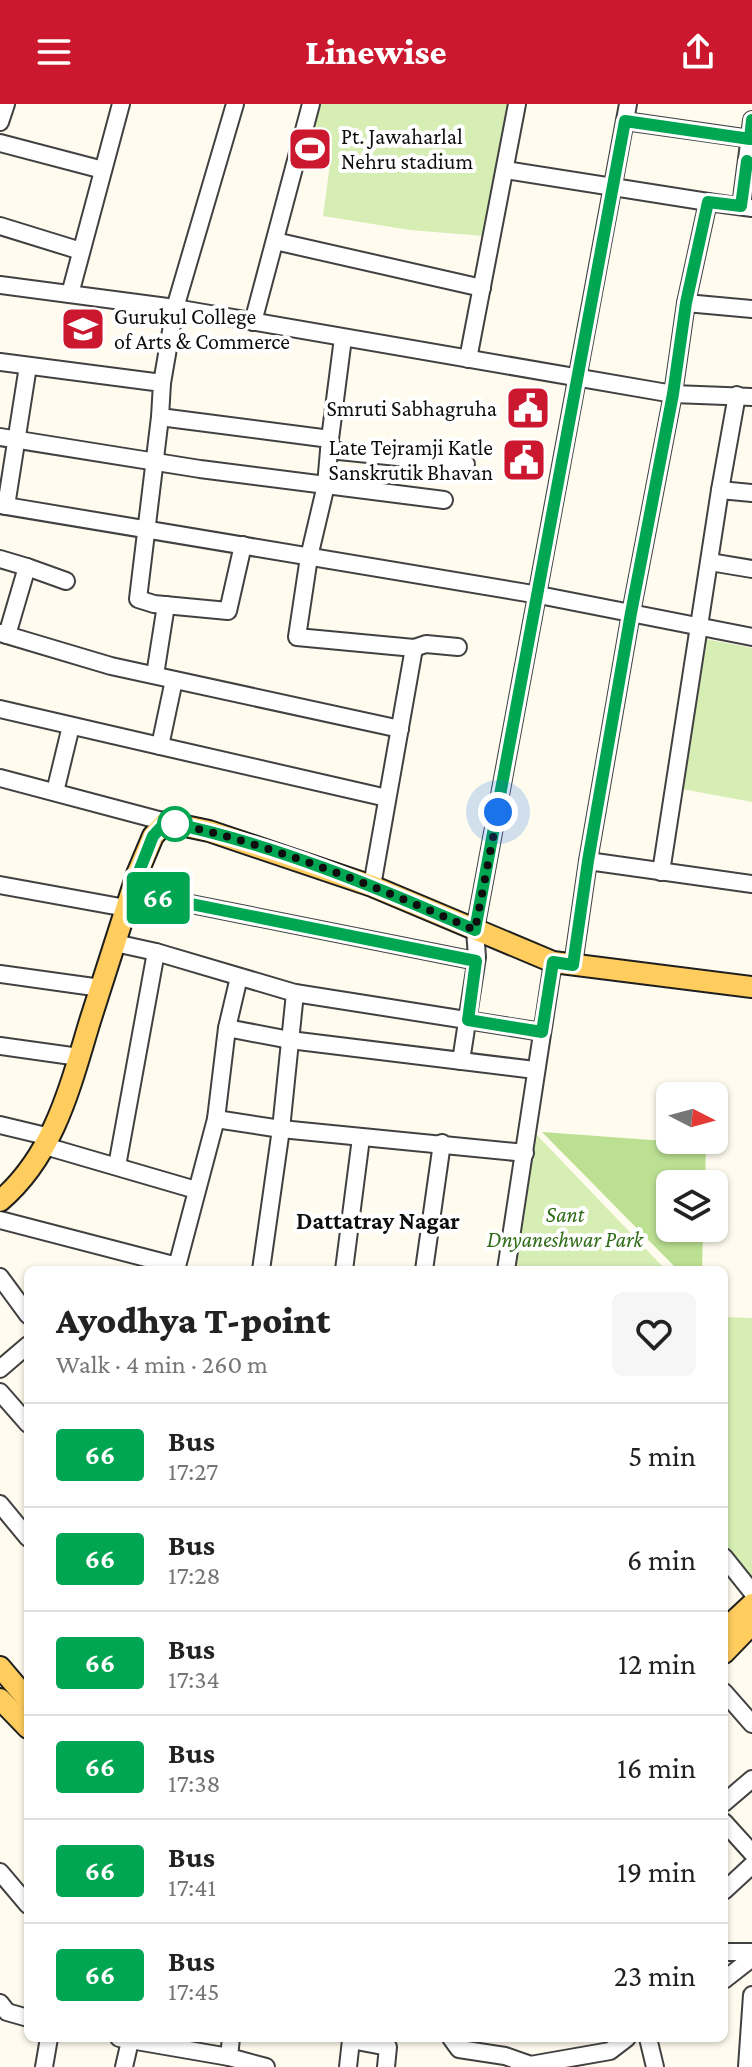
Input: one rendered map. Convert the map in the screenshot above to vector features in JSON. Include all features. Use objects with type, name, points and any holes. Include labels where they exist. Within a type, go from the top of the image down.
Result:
[{"type":"main road","points":[[0,1201],[19,1185],[32,1168],[60,1116],[128,900],[153,836],[166,822],[209,831],[372,886],[563,964],[752,987]]},
{"type":"main road","points":[[728,1626],[752,1604]]},
{"type":"main road","points":[[728,1649],[752,1624]]},
{"type":"main road","points":[[0,1667],[11,1701],[24,1722]]},
{"type":"street","points":[[0,122],[6,104]]},
{"type":"street","points":[[70,294],[121,104]]},
{"type":"street","points":[[235,104],[175,308],[162,383],[138,599],[228,611],[243,545]]},
{"type":"street","points":[[253,322],[311,104]]},
{"type":"street","points":[[468,359],[517,104]]},
{"type":"street","points":[[461,1061],[476,961],[475,930],[628,104]]},
{"type":"street","points":[[505,170],[746,207],[752,120]]},
{"type":"street","points":[[625,121],[751,139]]},
{"type":"street","points":[[0,143],[103,170]]},
{"type":"street","points":[[507,1266],[542,1032],[563,964],[588,861],[673,394],[686,303],[708,202]]},
{"type":"street","points":[[0,226],[81,251]]},
{"type":"street","points":[[275,241],[482,288]]},
{"type":"street","points":[[0,285],[175,308],[673,394],[744,396],[720,490],[661,872]]},
{"type":"street","points":[[686,303],[752,309]]},
{"type":"street","points":[[343,338],[326,485],[309,557],[297,637],[414,648],[426,644],[458,647]]},
{"type":"street","points":[[0,362],[162,383]]},
{"type":"street","points":[[28,366],[8,438],[3,505],[539,595],[752,637]]},
{"type":"street","points":[[160,417],[466,464]]},
{"type":"street","points":[[8,438],[154,462],[444,500]]},
{"type":"street","points":[[720,490],[752,493]]},
{"type":"street","points":[[0,559],[66,581]]},
{"type":"street","points":[[710,562],[752,569]]},
{"type":"street","points":[[27,567],[3,634],[111,666],[400,729]]},
{"type":"street","points":[[155,675],[166,605]]},
{"type":"street","points":[[372,886],[414,648]]},
{"type":"street","points":[[160,746],[174,680]]},
{"type":"street","points":[[0,709],[387,798]]},
{"type":"street","points":[[55,792],[71,726]]},
{"type":"street","points":[[0,778],[166,822]]},
{"type":"street","points":[[588,861],[752,884]]},
{"type":"street","points":[[0,885],[128,900],[476,961]]},
{"type":"street","points":[[115,943],[295,993],[542,1032]]},
{"type":"street","points":[[117,1166],[156,952]]},
{"type":"street","points":[[0,974],[101,988]]},
{"type":"street","points":[[177,1266],[216,1119],[227,1028],[239,977]]},
{"type":"street","points":[[262,1266],[281,1129],[295,993]]},
{"type":"street","points":[[227,1028],[290,1040],[535,1070]]},
{"type":"street","points":[[0,1046],[79,1057]]},
{"type":"street","points":[[216,1119],[361,1138],[525,1153]]},
{"type":"street","points":[[0,1125],[196,1190]]},
{"type":"street","points":[[345,1266],[361,1138]]},
{"type":"street","points":[[425,1266],[442,1143]]},
{"type":"street","points":[[0,1220],[169,1266]]},
{"type":"street","points":[[0,1277],[24,1310]]},
{"type":"street","points":[[0,1369],[24,1348]]},
{"type":"street","points":[[0,1392],[24,1419]]},
{"type":"street","points":[[0,1504],[24,1533]]},
{"type":"street","points":[[728,1562],[752,1592]]},
{"type":"street","points":[[728,1697],[752,1724]]},
{"type":"street","points":[[728,1800],[752,1779]]},
{"type":"street","points":[[728,1826],[752,1853]]},
{"type":"street","points":[[728,1887],[752,1865]]},
{"type":"street","points":[[0,1872],[24,1900]]},
{"type":"street","points":[[728,1952],[752,1952]]},
{"type":"street","points":[[728,1977],[752,1958]]},
{"type":"street","points":[[747,2067],[751,2002]]},
{"type":"street","points":[[2,2009],[24,2017]]},
{"type":"street","points":[[44,2067],[48,2042]]},
{"type":"street","points":[[124,2067],[125,2042]]},
{"type":"street","points":[[134,2042],[180,2058],[229,2057],[266,2067]]},
{"type":"street","points":[[229,2057],[231,2042]]},
{"type":"street","points":[[348,2067],[351,2042]]},
{"type":"street","points":[[366,2042],[395,2048],[386,2067]]},
{"type":"street","points":[[454,2042],[459,2049],[505,2056],[524,2066],[610,2051],[622,2042]]},
{"type":"street","points":[[649,2042],[655,2067]]},
{"type":"green space","points":[[319,104],[512,104],[483,236],[410,230],[323,216],[331,157],[304,157]]},
{"type":"green space","points":[[705,639],[752,648],[752,802],[677,788]]},
{"type":"green space","name":"Sant Dnyaneshwar Park","points":[[534,1132],[662,1266],[517,1266]]},
{"type":"green space","points":[[542,1132],[656,1140],[656,1154],[706,1154],[705,1170],[656,1170],[656,1242],[703,1242],[702,1266],[674,1266]]},
{"type":"green space","points":[[728,1317],[752,1318],[752,1579],[728,1552]]},
{"type":"bus line","name":"66","points":[[747,161],[741,206],[708,202],[686,303],[673,394],[631,613],[573,965],[553,962],[542,1032],[468,1020],[476,961],[131,892],[153,836],[166,822],[209,831],[372,886],[475,930],[625,121],[750,139],[752,120]]},
{"type":"place","name":"Pt. Jawaharlal Nehru stadium","points":[[310,149]]},
{"type":"place","name":"Gurukul College of Arts & Commerce","points":[[83,329]]},
{"type":"place","name":"Smruti Sabhagruha","points":[[528,408]]},
{"type":"place","name":"Late Tejramji Katle Sanskrutik Bhavan","points":[[524,460]]},
{"type":"district","name":"Dattatray Nagar","points":[[378,1220]]},
{"type":"route","points":[[175,824],[166,822],[209,831],[372,886],[475,930],[498,812]]}]
